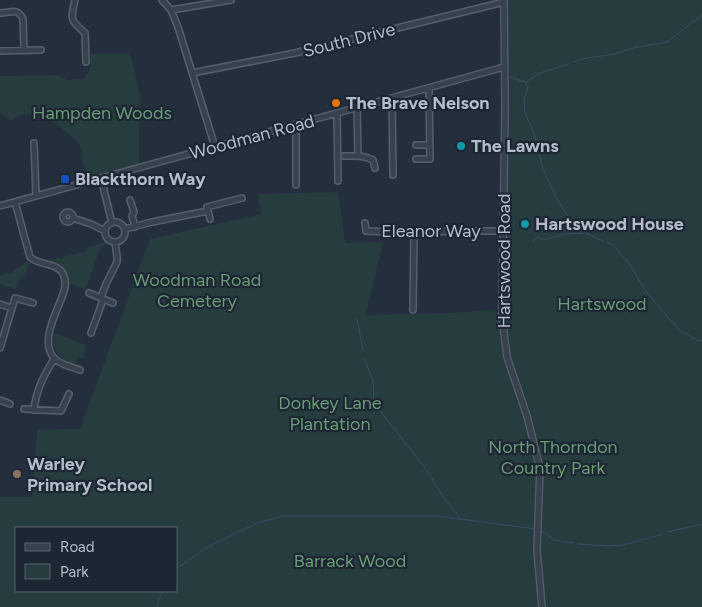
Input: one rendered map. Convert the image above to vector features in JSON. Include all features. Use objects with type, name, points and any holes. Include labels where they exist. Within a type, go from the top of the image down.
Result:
[{"type":"street","points":[[75,0],[72,20],[84,33],[86,62]]},
{"type":"street","points":[[162,0],[172,10],[214,147]]},
{"type":"street","points":[[172,10],[231,0]]},
{"type":"street","name":"Hartswood Road","points":[[504,1],[502,317],[507,357],[527,416],[540,469],[537,550],[542,607]]},
{"type":"street","name":"South Drive","points":[[192,73],[295,53],[504,1]]},
{"type":"street","points":[[0,13],[14,11],[21,14],[23,19],[24,50]]},
{"type":"street","points":[[84,33],[92,31]]},
{"type":"street","points":[[0,51],[41,50]]},
{"type":"street","name":"Woodman Road","points":[[0,206],[504,68]]},
{"type":"street","points":[[416,159],[430,159],[429,89]]},
{"type":"street","points":[[392,98],[393,176]]},
{"type":"street","points":[[357,108],[358,155]]},
{"type":"street","points":[[337,113],[338,181]]},
{"type":"street","points":[[294,125],[296,135],[296,185]]},
{"type":"street","points":[[34,143],[36,196]]},
{"type":"street","points":[[416,146],[430,145]]},
{"type":"street","points":[[344,156],[358,155],[373,160],[374,168]]},
{"type":"street","points":[[101,178],[112,223]]},
{"type":"street","points":[[125,229],[242,198]]},
{"type":"street","points":[[130,200],[134,212],[132,216],[135,227]]},
{"type":"street","points":[[15,202],[30,257],[33,260],[58,268],[65,279],[64,290],[49,332],[50,352],[54,359],[80,370]]},
{"type":"street","points":[[207,207],[210,219]]},
{"type":"street","points":[[73,218],[106,230]]},
{"type":"street","points":[[112,223],[119,223],[125,229],[125,235],[121,241],[115,243],[108,240],[106,236],[107,227],[112,223]]},
{"type":"street","name":"Eleanor Way","points":[[366,224],[366,231],[414,233],[504,231]]},
{"type":"street","points":[[413,310],[414,233]]},
{"type":"street","points":[[91,333],[106,284],[117,262],[115,243]]},
{"type":"street","points":[[89,293],[113,303]]},
{"type":"street","points":[[0,348],[15,298],[33,303]]},
{"type":"street","points":[[0,304],[11,308]]},
{"type":"street","points":[[34,410],[42,377],[54,359]]},
{"type":"street","points":[[24,409],[62,412],[69,394]]},
{"type":"street","points":[[0,400],[10,404]]},
{"type":"green space","name":"North Thorndon Country Park","points":[[505,0],[702,0],[702,607],[0,607],[0,497],[32,497],[37,430],[80,429],[150,239],[261,214],[258,194],[338,192],[345,243],[383,242],[366,315],[495,310],[501,316]]},
{"type":"green space","name":"Hampden Woods","points":[[91,54],[130,54],[140,94],[139,164],[87,179],[79,143],[57,124],[26,113],[10,120],[0,112],[0,76],[57,75],[67,80],[84,79],[90,69]]},
{"type":"green space","points":[[105,242],[107,244],[100,248],[86,289],[66,283],[62,272],[42,262],[83,252],[87,248]]},
{"type":"green space","points":[[27,261],[30,263],[23,279],[20,278],[16,289],[0,284],[0,275],[12,272]]},
{"type":"green space","points":[[55,333],[86,345],[83,359],[78,357],[73,364],[59,356],[56,353],[54,344]]},
{"type":"waterway","points":[[574,62],[667,42],[702,15]]},
{"type":"waterway","points":[[526,82],[540,73],[568,64]]},
{"type":"waterway","points":[[510,77],[525,82],[528,87],[524,99],[525,113],[534,133],[543,169],[555,195],[566,214],[584,232],[603,241]]},
{"type":"waterway","points":[[533,241],[538,237],[543,240],[566,234],[583,233]]},
{"type":"waterway","points":[[608,243],[614,245],[630,265],[648,294],[679,330],[702,341]]},
{"type":"waterway","points":[[357,319],[363,351]]},
{"type":"waterway","points":[[364,358],[373,380],[374,403],[428,472],[442,495],[460,518]]},
{"type":"waterway","points":[[178,568],[209,546],[255,524],[282,516],[437,516],[536,529]]},
{"type":"waterway","points":[[668,532],[702,524]]},
{"type":"waterway","points":[[540,530],[554,540],[573,543]]},
{"type":"waterway","points":[[578,544],[623,545],[663,534]]},
{"type":"waterway","points":[[157,607],[162,592]]},
{"type":"place","name":"The Brave Nelson","points":[[336,103]]},
{"type":"place","name":"The Lawns","points":[[461,146]]},
{"type":"place","name":"Blackthorn Way","points":[[65,179]]},
{"type":"place","name":"Hartswood House","points":[[525,224]]},
{"type":"place","name":"Warley Primary School","points":[[17,474]]},
{"type":"park label","name":"Woodman Road Cemetery","points":[[197,290]]},
{"type":"park label","name":"Hartswood","points":[[602,304]]},
{"type":"park label","name":"Donkey Lane Plantation","points":[[330,413]]},
{"type":"park label","name":"Barrack Wood","points":[[350,561]]}]
